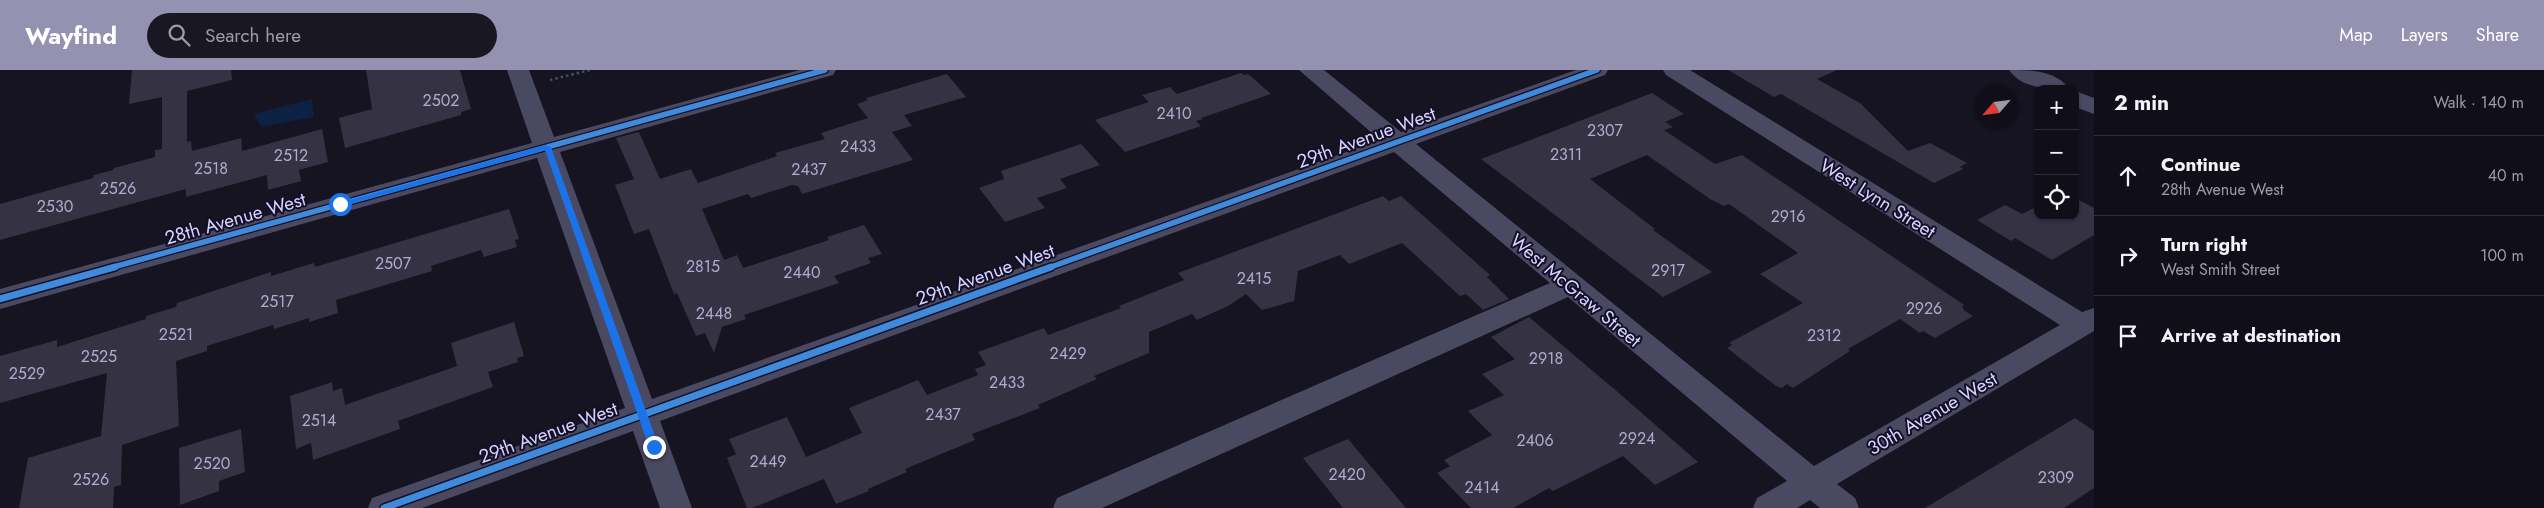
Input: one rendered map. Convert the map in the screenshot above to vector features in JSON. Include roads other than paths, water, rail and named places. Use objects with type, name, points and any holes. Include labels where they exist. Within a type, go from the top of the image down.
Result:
[{"type":"street","points":[[518,70],[676,508]]},
{"type":"street","name":"28th Avenue West","points":[[0,299],[825,70]]},
{"type":"street","name":"West McGraw Street","points":[[1310,70],[1844,508]]},
{"type":"street","name":"29th Avenue West","points":[[384,508],[1597,70]]},
{"type":"street","name":"West Lynn Street","points":[[1674,70],[2088,321]]},
{"type":"street","points":[[2020,70],[2050,85]]},
{"type":"street","points":[[2079,100],[2094,107]]},
{"type":"street","points":[[1069,508],[1570,285]]},
{"type":"street","name":"30th Avenue West","points":[[1769,508],[2088,321]]},
{"type":"water","points":[[312,99],[314,117],[261,127],[254,114]]}]
